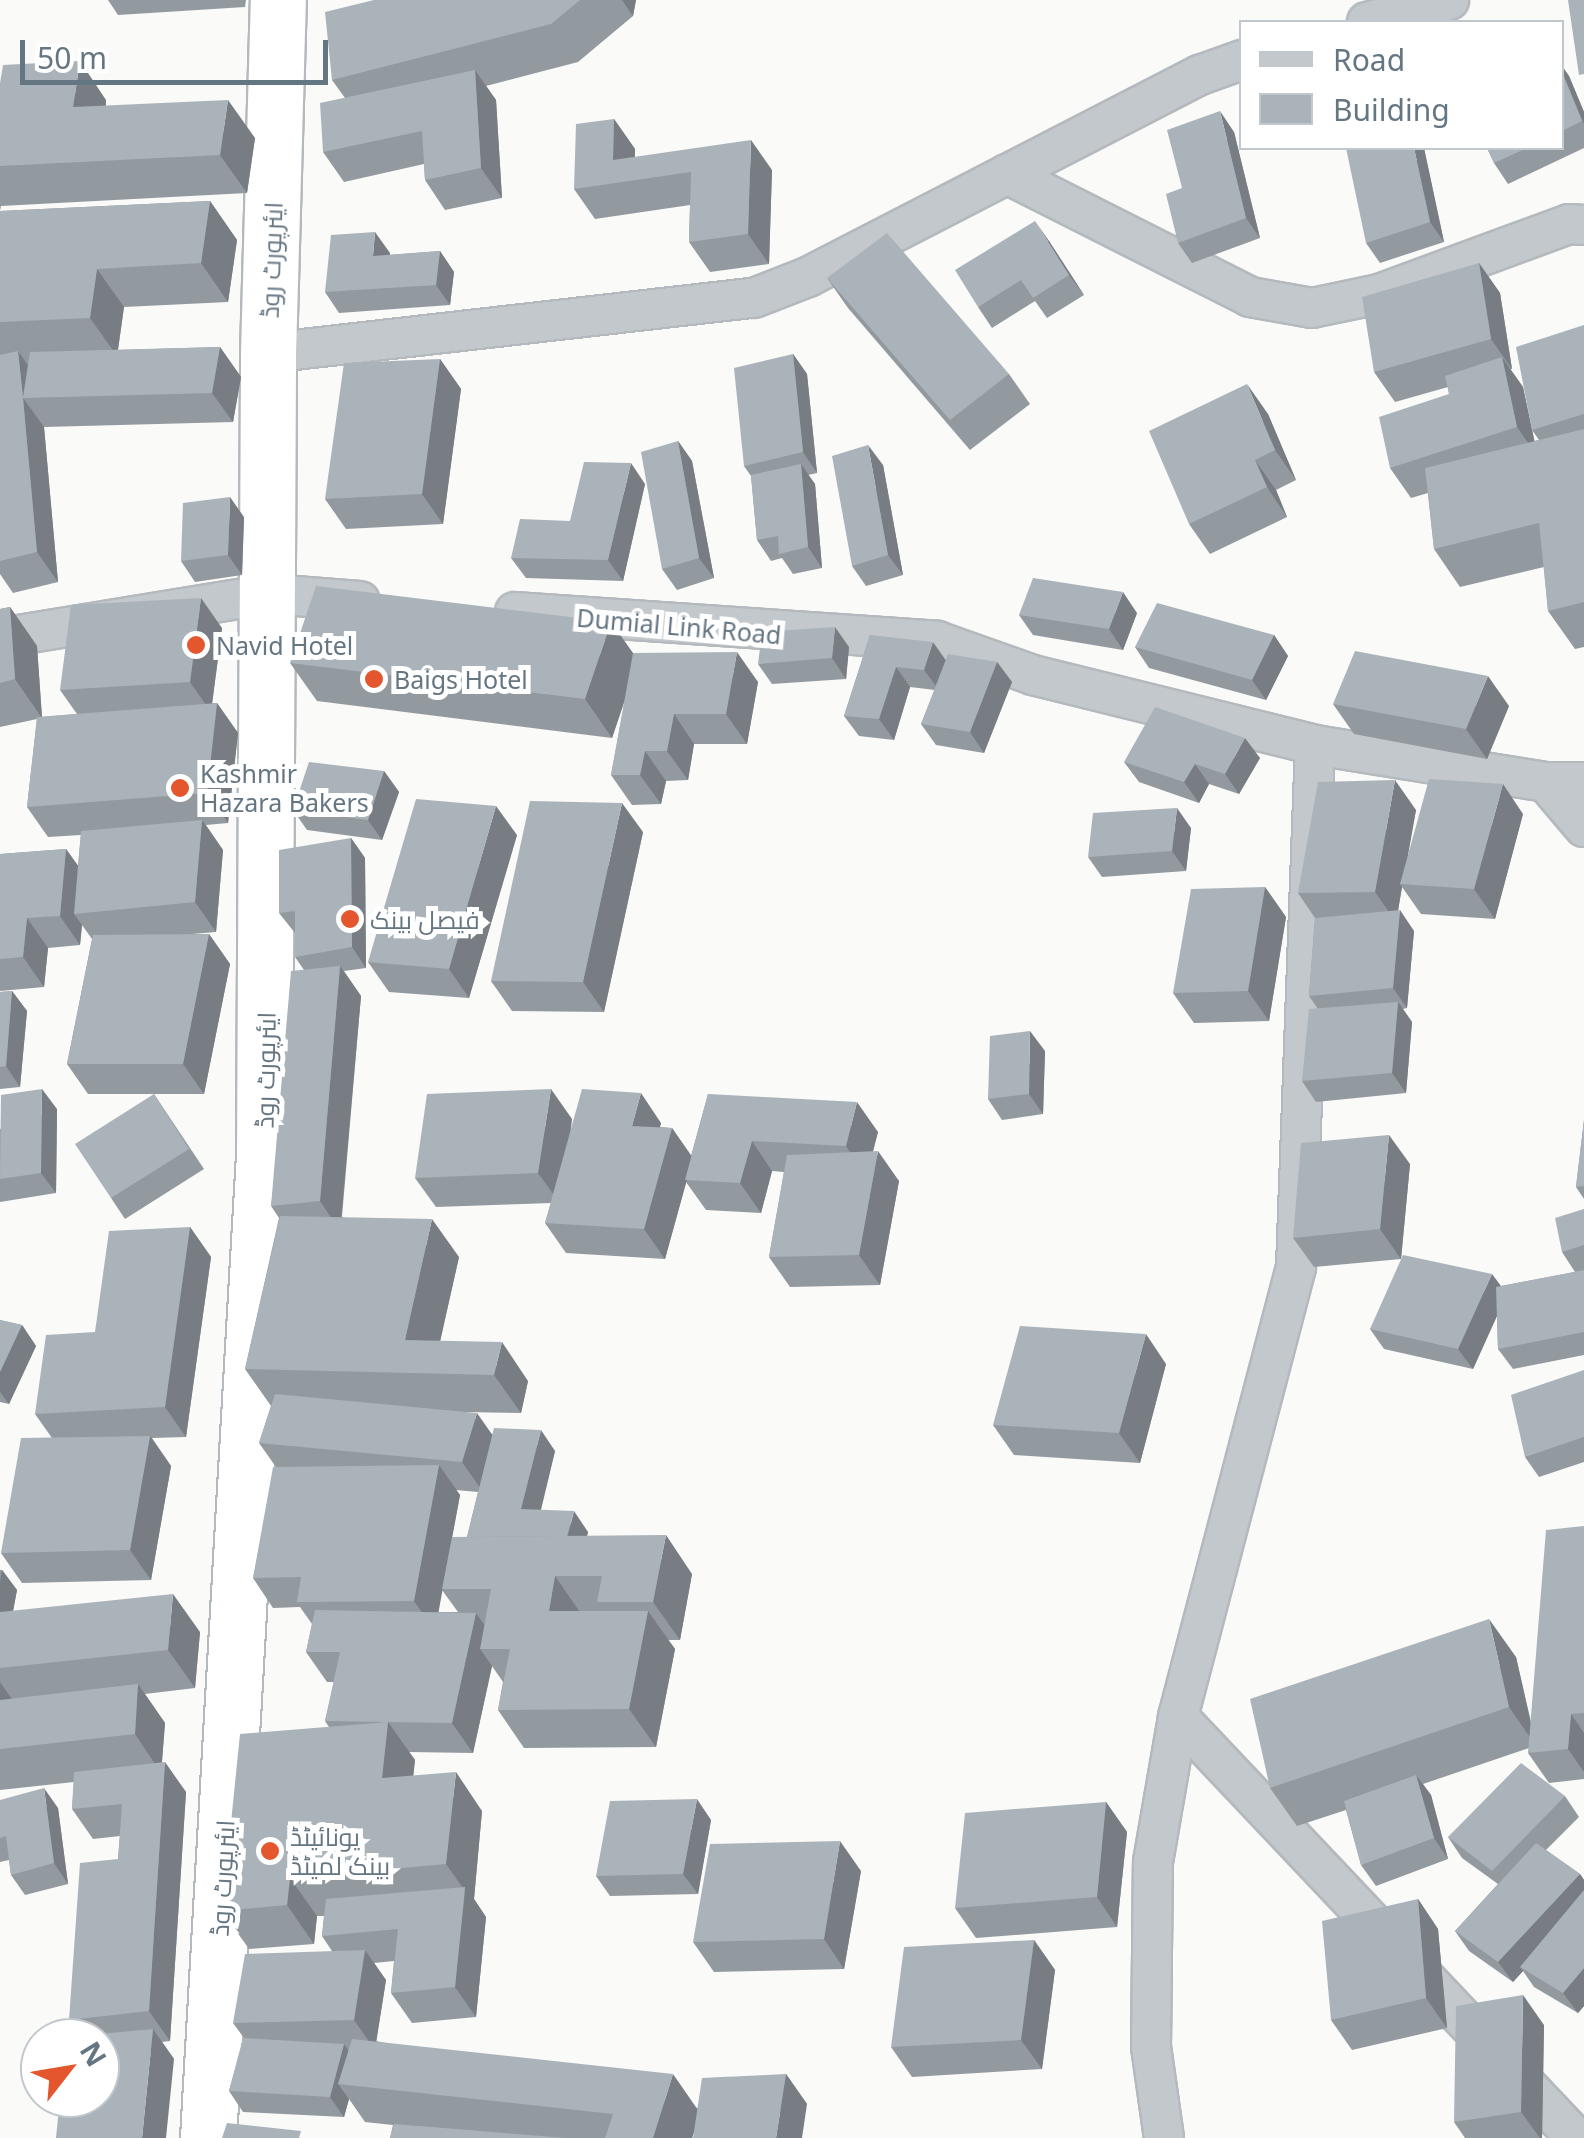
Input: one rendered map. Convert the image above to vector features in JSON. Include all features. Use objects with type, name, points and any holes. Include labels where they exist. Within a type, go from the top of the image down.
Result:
[{"type":"highway","name":"ایئرپورٹ روڈ","points":[[208,2138],[264,1156],[270,594],[268,353],[278,0]]},
{"type":"street","points":[[1374,20],[1449,0]]},
{"type":"street","points":[[268,353],[754,298],[1200,74],[1239,61]]},
{"type":"street","points":[[1007,174],[1250,296],[1312,308],[1379,294],[1569,224],[1584,225]]},
{"type":"street","points":[[0,638],[270,594],[406,604]]},
{"type":"street","name":"Dumial Link Road","points":[[483,610],[937,641],[1034,675],[1315,745],[1546,782],[1584,782]]},
{"type":"street","points":[[1164,2138],[1151,2047],[1153,1862],[1178,1717],[1296,1266],[1315,745]]},
{"type":"street","points":[[1546,782],[1584,826]]},
{"type":"street","points":[[1178,1717],[1576,2138]]},
{"type":"building","points":[[374,0],[580,0],[551,24],[332,80],[325,12]]},
{"type":"building","points":[[1568,0],[1584,0],[1584,74],[1579,75]]},
{"type":"building","points":[[80,61],[73,107],[228,100],[220,155],[0,166],[3,65]]},
{"type":"building","points":[[475,70],[481,168],[425,180],[422,131],[323,152],[320,103]]},
{"type":"building","points":[[1564,77],[1582,121],[1564,130]]},
{"type":"building","points":[[1220,111],[1246,218],[1178,243],[1166,194],[1182,188],[1167,130]]},
{"type":"building","points":[[614,119],[613,160],[751,140],[748,234],[689,242],[691,172],[574,189],[576,124]]},
{"type":"building","points":[[1346,150],[1414,150],[1430,222],[1366,243]]},
{"type":"building","points":[[1488,150],[1523,150],[1494,163]]},
{"type":"building","points":[[210,201],[201,263],[97,269],[90,318],[0,322],[0,211]]},
{"type":"building","points":[[1035,221],[1069,275],[1033,298],[1021,280],[978,307],[955,270]]},
{"type":"building","points":[[375,232],[373,256],[440,251],[436,285],[325,292],[331,235]]},
{"type":"building","points":[[887,233],[1009,374],[950,420],[827,278]]},
{"type":"building","points":[[1479,263],[1491,339],[1374,372],[1362,297]]},
{"type":"building","points":[[1584,325],[1584,414],[1532,430],[1516,347]]},
{"type":"building","points":[[220,347],[212,393],[23,398],[37,552],[0,561],[0,355],[18,351],[23,397],[30,352]]},
{"type":"building","points":[[793,354],[803,452],[744,466],[734,368]]},
{"type":"building","points":[[1502,357],[1517,427],[1390,468],[1379,417],[1449,394],[1445,376]]},
{"type":"building","points":[[440,359],[422,494],[325,499],[344,363]]},
{"type":"building","points":[[1247,384],[1275,450],[1255,460],[1267,487],[1189,524],[1149,431]]},
{"type":"building","points":[[1584,429],[1584,602],[1548,611],[1539,523],[1434,549],[1425,468]]},
{"type":"building","points":[[678,441],[699,558],[662,569],[641,452]]},
{"type":"building","points":[[868,445],[888,555],[852,566],[832,456]]},
{"type":"building","points":[[584,462],[631,463],[608,560],[511,558],[520,519],[570,521]]},
{"type":"building","points":[[801,464],[808,547],[779,554],[778,536],[757,540],[751,475]]},
{"type":"building","points":[[230,497],[228,555],[181,561],[183,503]]},
{"type":"building","points":[[1033,578],[1123,592],[1109,629],[1019,615]]},
{"type":"building","points":[[316,586],[611,622],[585,699],[290,663]]},
{"type":"building","points":[[201,598],[190,682],[60,690],[71,605]]},
{"type":"building","points":[[1157,603],[1274,635],[1252,680],[1135,647]]},
{"type":"building","points":[[10,607],[15,679],[0,683],[0,609]]},
{"type":"building","points":[[835,627],[832,658],[758,664],[762,632]]},
{"type":"building","points":[[870,635],[933,642],[924,670],[896,667],[879,719],[844,716]]},
{"type":"building","points":[[1355,651],[1488,676],[1466,729],[1333,704]]},
{"type":"building","points":[[737,652],[726,714],[674,714],[667,751],[645,751],[640,775],[611,775],[633,653]]},
{"type":"building","points":[[948,654],[997,662],[970,732],[921,724]]},
{"type":"building","points":[[217,703],[207,793],[27,807],[37,717]]},
{"type":"building","points":[[1155,707],[1245,738],[1225,774],[1195,764],[1184,782],[1124,762]]},
{"type":"building","points":[[309,762],[384,771],[368,820],[293,810]]},
{"type":"building","points":[[1429,779],[1503,784],[1474,889],[1400,884]]},
{"type":"building","points":[[1395,780],[1375,892],[1298,893],[1318,782]]},
{"type":"building","points":[[416,799],[496,806],[449,969],[368,962]]},
{"type":"building","points":[[530,801],[622,803],[583,982],[491,981]]},
{"type":"building","points":[[1177,808],[1172,851],[1088,857],[1093,813]]},
{"type":"building","points":[[202,820],[195,902],[74,914],[81,831]]},
{"type":"building","points":[[351,838],[352,947],[295,957],[295,911],[279,913],[279,850]]},
{"type":"building","points":[[66,849],[60,916],[27,918],[23,957],[0,959],[0,854]]},
{"type":"building","points":[[1265,887],[1248,991],[1173,993],[1191,889]]},
{"type":"building","points":[[1400,910],[1393,988],[1309,996],[1315,918]]},
{"type":"building","points":[[209,934],[183,1064],[67,1064],[93,935]]},
{"type":"building","points":[[340,966],[320,1201],[271,1206],[291,971]]},
{"type":"building","points":[[12,991],[6,1066],[0,1067],[0,992]]},
{"type":"building","points":[[1398,1002],[1392,1073],[1302,1081],[1309,1009]]},
{"type":"building","points":[[1030,1031],[1029,1094],[988,1099],[990,1036]]},
{"type":"building","points":[[42,1089],[41,1173],[0,1179],[1,1095]]},
{"type":"building","points":[[551,1089],[538,1173],[415,1178],[427,1094]]},
{"type":"building","points":[[582,1089],[641,1093],[632,1126],[672,1128],[644,1229],[545,1223]]},
{"type":"building","points":[[154,1094],[189,1149],[111,1198],[75,1144]]},
{"type":"building","points":[[708,1094],[857,1102],[846,1146],[752,1141],[740,1183],[685,1180]]},
{"type":"building","points":[[1584,1120],[1584,1186],[1576,1187]]},
{"type":"building","points":[[1389,1135],[1380,1229],[1293,1238],[1301,1143]]},
{"type":"building","points":[[878,1151],[859,1255],[769,1257],[787,1155]]},
{"type":"building","points":[[1584,1209],[1584,1245],[1562,1252],[1555,1218]]},
{"type":"building","points":[[280,1216],[432,1219],[405,1340],[502,1342],[494,1375],[245,1369]]},
{"type":"building","points":[[190,1227],[165,1407],[35,1414],[46,1335],[95,1332],[109,1231]]},
{"type":"building","points":[[1403,1255],[1492,1274],[1458,1349],[1370,1329]]},
{"type":"building","points":[[1584,1270],[1584,1332],[1498,1349],[1496,1287]]},
{"type":"building","points":[[0,1320],[22,1325],[0,1372]]},
{"type":"building","points":[[1020,1326],[1146,1334],[1119,1433],[993,1425]]},
{"type":"building","points":[[1584,1370],[1584,1437],[1525,1457],[1511,1395]]},
{"type":"building","points":[[275,1394],[477,1413],[462,1462],[259,1443]]},
{"type":"building","points":[[494,1428],[541,1430],[521,1509],[574,1511],[567,1536],[467,1537]]},
{"type":"building","points":[[150,1436],[130,1550],[1,1553],[21,1438]]},
{"type":"building","points":[[439,1465],[414,1601],[297,1602],[301,1577],[253,1578],[273,1467]]},
{"type":"building","points":[[1584,1526],[1584,1713],[1571,1714],[1568,1749],[1528,1753],[1546,1530]]},
{"type":"building","points":[[666,1535],[653,1602],[597,1602],[602,1576],[555,1576],[549,1611],[648,1611],[629,1709],[498,1710],[510,1649],[480,1649],[491,1589],[442,1589],[452,1537]]},
{"type":"building","points":[[173,1594],[168,1650],[0,1668],[0,1612]]},
{"type":"building","points":[[315,1610],[476,1613],[452,1723],[325,1721],[340,1652],[306,1652]]},
{"type":"building","points":[[1489,1619],[1509,1707],[1270,1788],[1250,1699]]},
{"type":"building","points":[[138,1684],[135,1734],[0,1749],[0,1700]]},
{"type":"building","points":[[388,1722],[382,1778],[456,1772],[446,1864],[290,1878],[287,1905],[222,1911],[240,1734]]},
{"type":"building","points":[[165,1762],[149,2011],[69,2018],[80,1863],[118,1859],[122,1804],[72,1809],[74,1772]]},
{"type":"building","points":[[1521,1763],[1565,1796],[1492,1871],[1448,1837]]},
{"type":"building","points":[[1416,1775],[1434,1838],[1361,1865],[1344,1801]]},
{"type":"building","points":[[44,1788],[54,1863],[11,1875],[6,1836],[0,1838],[0,1800]]},
{"type":"building","points":[[697,1799],[683,1874],[596,1876],[610,1801]]},
{"type":"building","points":[[1106,1802],[1097,1897],[955,1908],[965,1813]]},
{"type":"building","points":[[840,1841],[824,1939],[693,1942],[710,1844]]},
{"type":"building","points":[[1536,1843],[1580,1874],[1498,1962],[1455,1931]]},
{"type":"building","points":[[465,1887],[455,1987],[391,1993],[398,1929],[322,1936],[326,1899]]},
{"type":"building","points":[[1584,1890],[1584,1968],[1563,1993],[1520,1967]]},
{"type":"building","points":[[1418,1899],[1426,1998],[1331,2020],[1322,1921]]},
{"type":"building","points":[[1034,1940],[1021,2040],[891,2047],[904,1947]]},
{"type":"building","points":[[365,1950],[354,2020],[233,2023],[245,1954]]},
{"type":"building","points":[[1523,1995],[1521,2112],[1454,2122],[1456,2006]]},
{"type":"building","points":[[153,2029],[142,2138],[56,2138],[58,2118],[120,2118],[120,2032]]},
{"type":"building","points":[[243,2038],[344,2044],[330,2097],[229,2091]]},
{"type":"building","points":[[352,2039],[673,2074],[653,2138],[605,2138],[613,2114],[338,2084]]},
{"type":"building","points":[[786,2074],[776,2138],[693,2138],[702,2078]]},
{"type":"building","points":[[227,2123],[301,2131],[299,2138],[222,2138]]},
{"type":"building","points":[[394,2124],[566,2138],[390,2138]]},
{"type":"place","name":"Navid Hotel","points":[[196,645]]},
{"type":"place","name":"Baigs Hotel","points":[[374,679]]},
{"type":"place","name":"Kashmir Hazara Bakers","points":[[180,788]]},
{"type":"place","name":"فیصل بینک","points":[[350,919]]},
{"type":"place","name":"یونائیٹڈ بینک لمیٹڈ","points":[[270,1851]]}]
